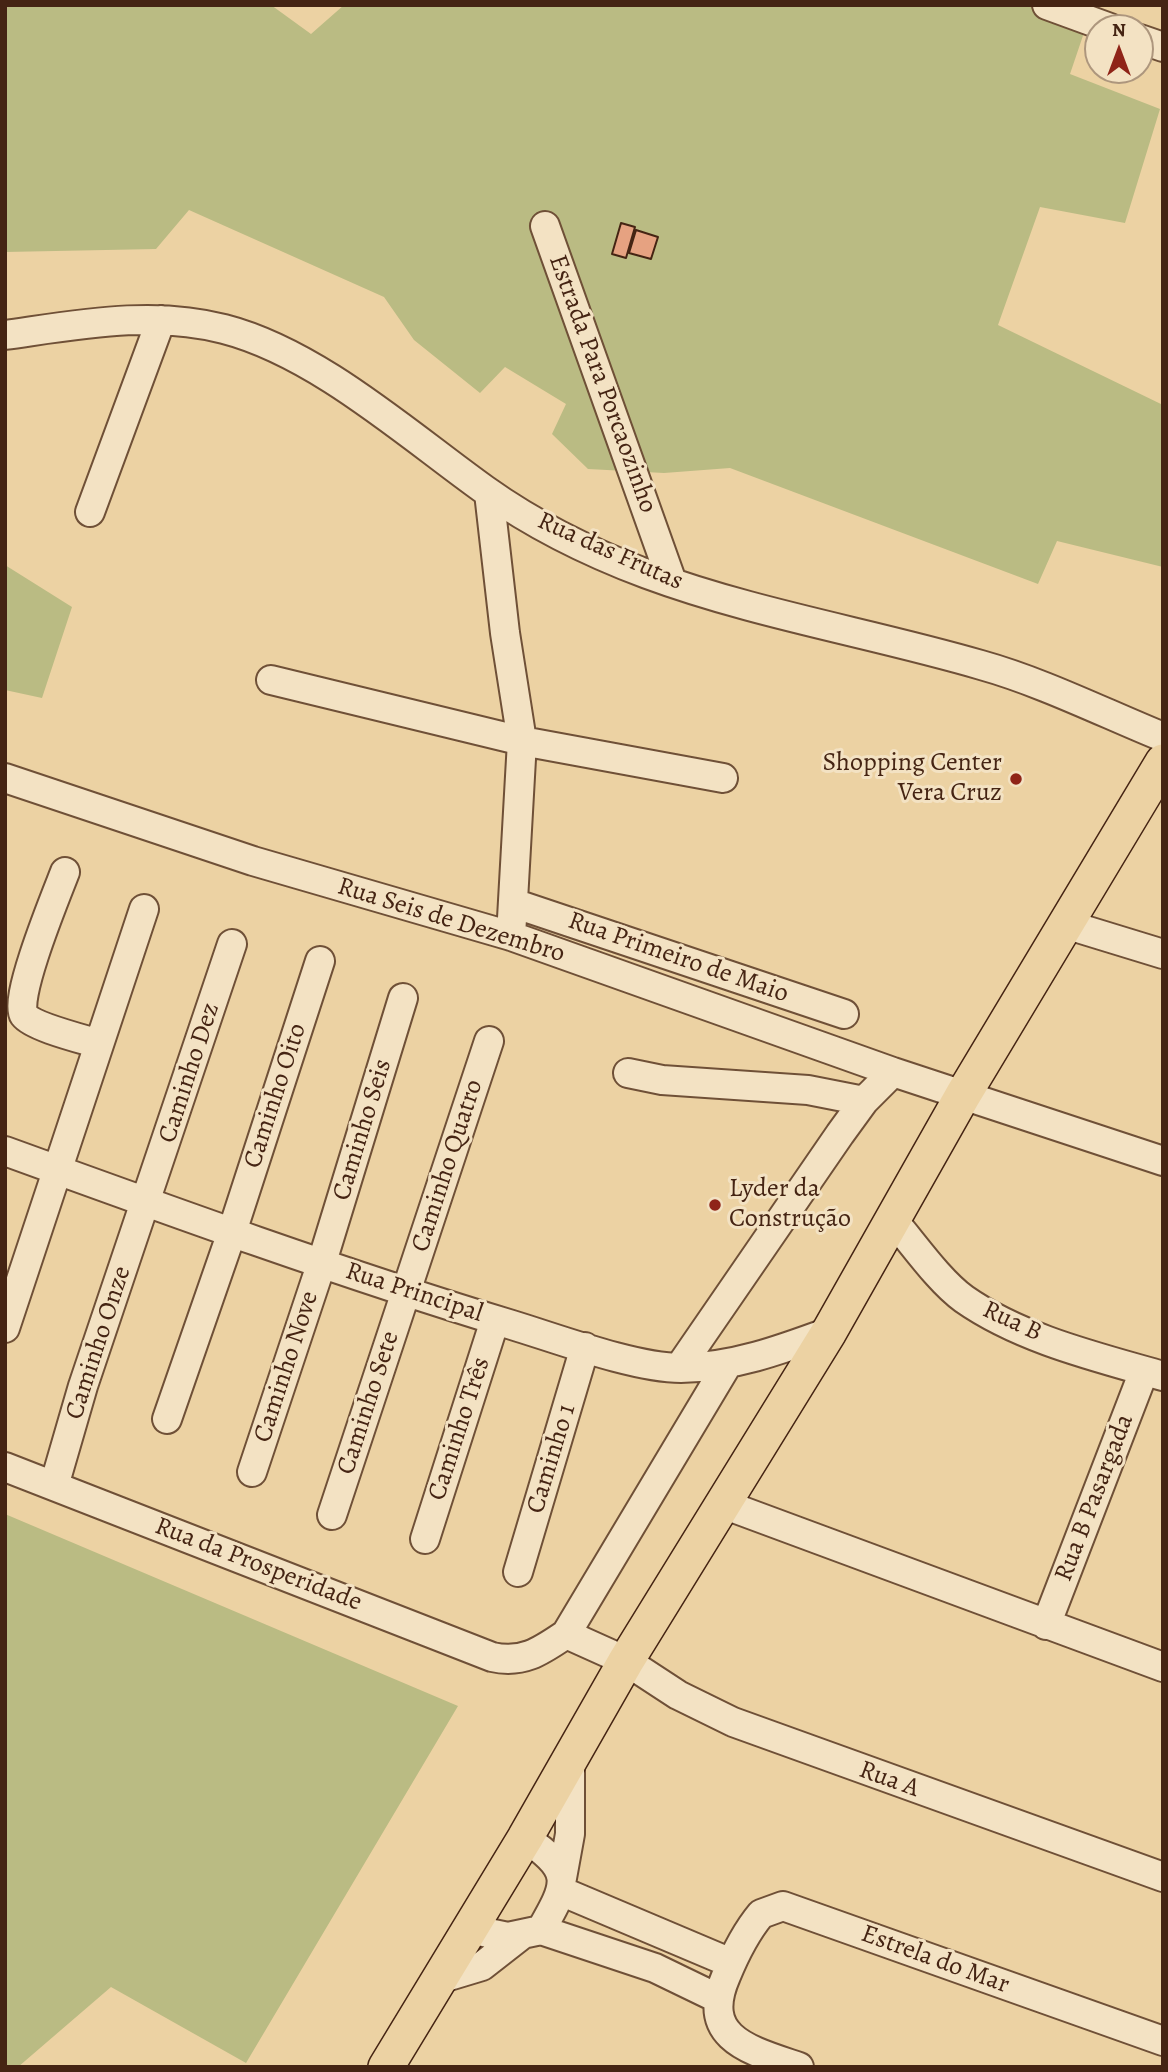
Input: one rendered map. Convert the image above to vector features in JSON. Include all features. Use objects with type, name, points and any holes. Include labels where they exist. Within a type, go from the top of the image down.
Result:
[{"type":"main road","points":[[386,2067],[525,1839],[626,1661],[830,1332],[963,1095],[1163,762]]},
{"type":"street","points":[[1047,5],[1084,19]]},
{"type":"street","name":"Estrada Para Porcaozinho","points":[[545,226],[672,582]]},
{"type":"street","points":[[90,512],[161,320]]},
{"type":"street","name":"Rua das Frutas","points":[[5,335],[93,323],[161,320],[223,328],[278,347],[373,408],[489,493],[560,536],[672,582],[737,602],[986,666],[1163,737]]},
{"type":"street","points":[[489,493],[505,633],[522,741],[511,936]]},
{"type":"street","points":[[271,680],[522,741],[723,778]]},
{"type":"street","name":"Rua Seis de Dezembro","points":[[5,778],[253,861],[511,936],[893,1072],[1163,1161]]},
{"type":"street","points":[[65,872],[24,989],[23,1011],[26,1017],[43,1025],[99,1044]]},
{"type":"street","name":"Rua Primeiro de Maio","points":[[513,903],[844,1014]]},
{"type":"street","points":[[5,1328],[60,1171],[144,909]]},
{"type":"street","points":[[1065,924],[1163,954]]},
{"type":"street","name":"Caminho Dez","points":[[146,1202],[232,944]]},
{"type":"street","name":"Caminho Oito","points":[[167,1419],[232,1232],[320,961]]},
{"type":"street","name":"Caminho Seis","points":[[322,1262],[403,998]]},
{"type":"street","name":"Caminho Quatro","points":[[406,1291],[489,1041]]},
{"type":"street","points":[[679,1368],[864,1101],[893,1072]]},
{"type":"street","points":[[628,1073],[662,1080],[808,1090],[864,1101]]},
{"type":"street","name":"Rua Principal","points":[[5,1151],[232,1232],[495,1320],[585,1347],[679,1368],[727,1365],[830,1332]]},
{"type":"street","name":"Caminho Onze","points":[[54,1486],[83,1386],[146,1202]]},
{"type":"street","name":"Rua B","points":[[892,1219],[962,1297],[997,1319],[1069,1348],[1153,1374]]},
{"type":"street","name":"Caminho Nove","points":[[252,1472],[322,1262]]},
{"type":"street","name":"Caminho Sete","points":[[332,1515],[406,1291]]},
{"type":"street","name":"Caminho Três","points":[[425,1539],[495,1320]]},
{"type":"street","name":"Caminho 1","points":[[518,1572],[585,1347]]},
{"type":"street","points":[[566,1634],[727,1365]]},
{"type":"street","name":"Rua B Pasargada","points":[[1046,1625],[1153,1374]]},
{"type":"street","name":"Rua da Prosperidade","points":[[5,1467],[492,1657],[510,1661],[535,1655],[566,1634]]},
{"type":"street","points":[[723,1504],[1163,1667]]},
{"type":"street","name":"Rua A","points":[[566,1634],[626,1661],[678,1695],[733,1722],[1163,1877]]},
{"type":"street","points":[[439,1979],[482,1966],[532,1932],[562,1885],[570,1834],[570,1761]]},
{"type":"street","points":[[525,1839],[548,1854],[562,1885],[732,1963]]},
{"type":"street","name":"Estrela do Mar","points":[[717,1998],[732,1963],[761,1914],[783,1906],[1163,2041]]},
{"type":"street","points":[[469,1929],[508,1937],[532,1932],[655,1968],[717,1998],[719,2021],[739,2043],[799,2067]]},
{"type":"green space","points":[[5,5],[271,5],[311,34],[344,5],[1083,5],[1092,9],[1090,14],[1084,14],[1084,33],[1070,74],[1084,79],[1084,84],[1096,84],[1160,109],[1125,223],[1040,207],[998,325],[1163,405],[1163,567],[1057,541],[1038,584],[730,468],[664,473],[588,469],[552,434],[566,404],[505,367],[480,393],[414,340],[384,297],[189,210],[156,249],[5,252]]},
{"type":"green space","points":[[5,565],[72,607],[42,698],[5,690]]},
{"type":"green space","points":[[5,1514],[458,1706],[246,2063],[111,1987],[18,2067],[5,2067]]},
{"type":"building","points":[[621,223],[635,227],[626,258],[612,254]]},
{"type":"building","points":[[636,230],[658,237],[651,259],[629,253]]},
{"type":"place","name":"Shopping Center Vera Cruz","points":[[1016,779]]},
{"type":"place","name":"Lyder da Construção","points":[[715,1205]]}]
